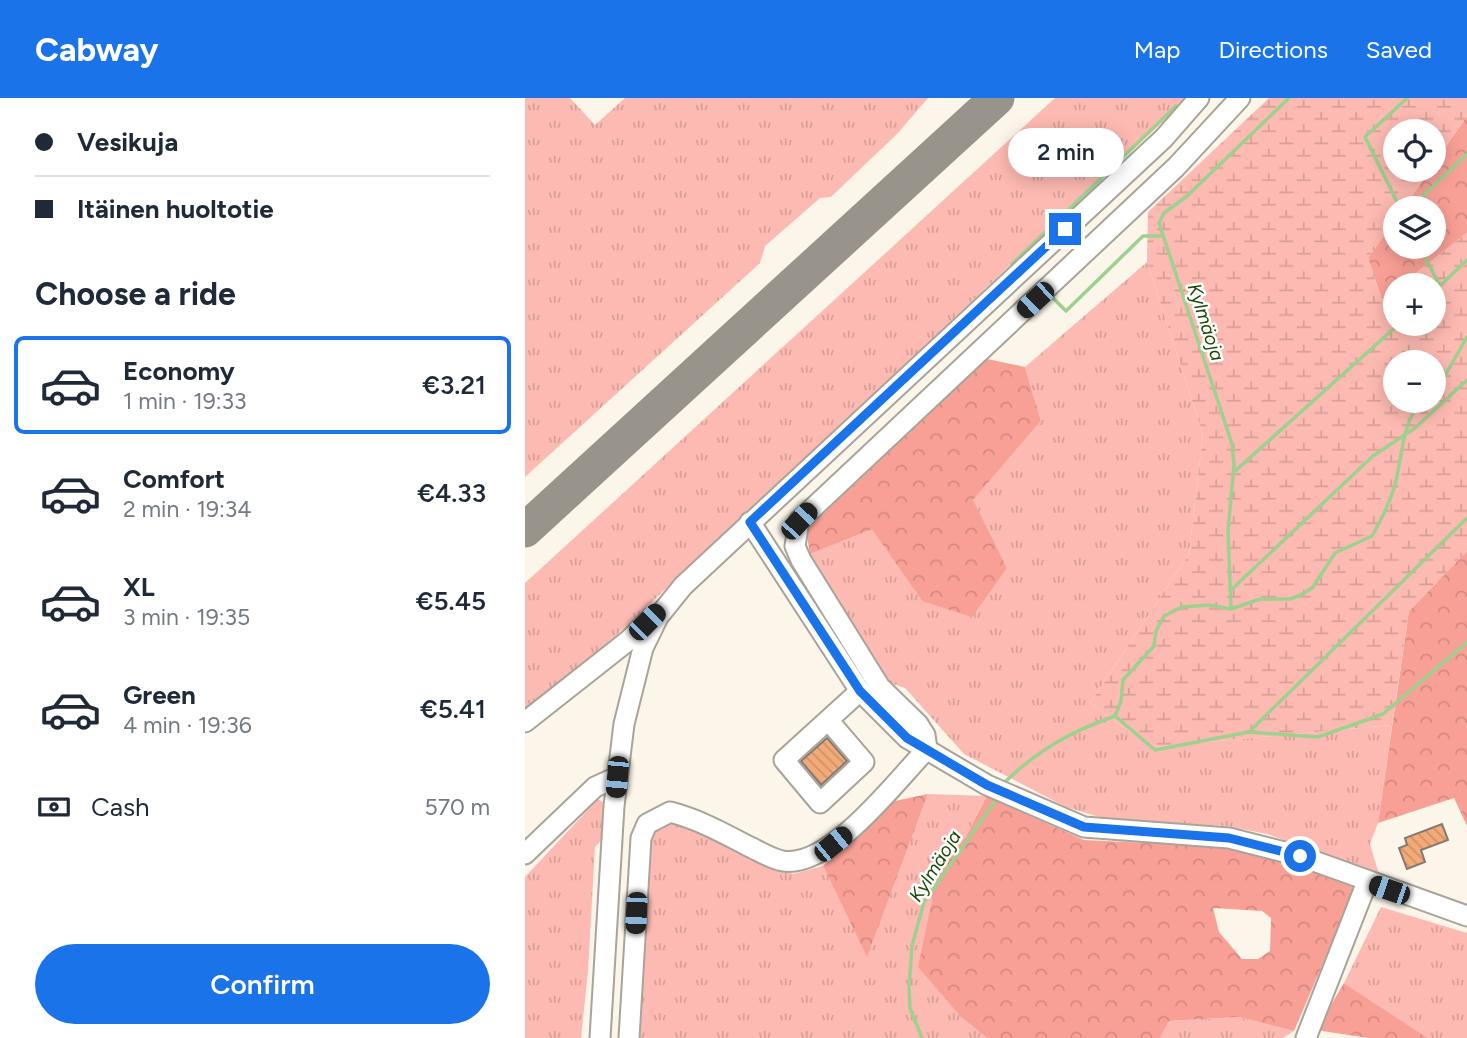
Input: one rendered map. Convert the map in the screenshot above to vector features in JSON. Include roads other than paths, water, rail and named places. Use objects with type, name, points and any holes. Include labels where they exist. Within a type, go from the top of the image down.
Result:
[{"type":"lane","points":[[525,722],[629,640],[750,522],[1164,138],[1199,98]]},
{"type":"lane","points":[[927,749],[925,735],[918,724],[880,687],[801,560],[795,546],[799,521],[1176,167],[1240,98]]},
{"type":"lane","points":[[750,522],[860,691],[907,738],[987,785],[1084,827],[1229,838],[1300,856],[1467,916]]},
{"type":"lane","points":[[600,1038],[617,777],[634,672],[658,617],[683,586]]},
{"type":"lane","points":[[828,720],[860,691]]},
{"type":"lane","points":[[629,1038],[641,838],[647,824],[670,812],[689,817],[769,856],[784,861],[799,859],[821,853],[845,834],[927,749]]},
{"type":"lane","points":[[525,854],[595,787],[617,777]]},
{"type":"lane","points":[[1306,1038],[1367,882]]},
{"type":"waterway","name":"Kylmäoja","points":[[1231,608],[1228,531],[1234,465],[1232,444],[1159,223],[1164,213],[1187,196],[1289,98]]},
{"type":"waterway","points":[[1394,196],[1365,137],[1407,98]]},
{"type":"waterway","points":[[1012,264],[1176,106]]},
{"type":"waterway","points":[[1423,196],[1467,154]]},
{"type":"waterway","points":[[1050,295],[1066,311],[1143,236],[1161,236]]},
{"type":"waterway","points":[[1426,259],[1433,273]]},
{"type":"waterway","points":[[1446,280],[1467,260]]},
{"type":"waterway","points":[[1234,472],[1386,336]]},
{"type":"waterway","name":"Kylmäoja","points":[[1446,374],[1467,337]]},
{"type":"waterway","points":[[1230,591],[1373,456],[1415,428],[1467,380]]},
{"type":"waterway","name":"Kylmäoja","points":[[1004,783],[1030,760],[1056,743],[1115,716],[1121,701],[1123,680],[1154,646],[1156,631],[1164,616],[1182,607],[1209,605],[1231,609],[1260,599],[1290,599],[1313,587],[1335,553],[1372,536],[1391,498],[1403,441],[1414,413]]},
{"type":"waterway","points":[[1115,716],[1155,750],[1249,732],[1467,518]]},
{"type":"waterway","points":[[1249,732],[1318,737],[1383,714],[1467,642]]},
{"type":"waterway","name":"Kylmäoja","points":[[922,1038],[910,1008],[909,988],[912,946],[924,902],[998,797]]}]
